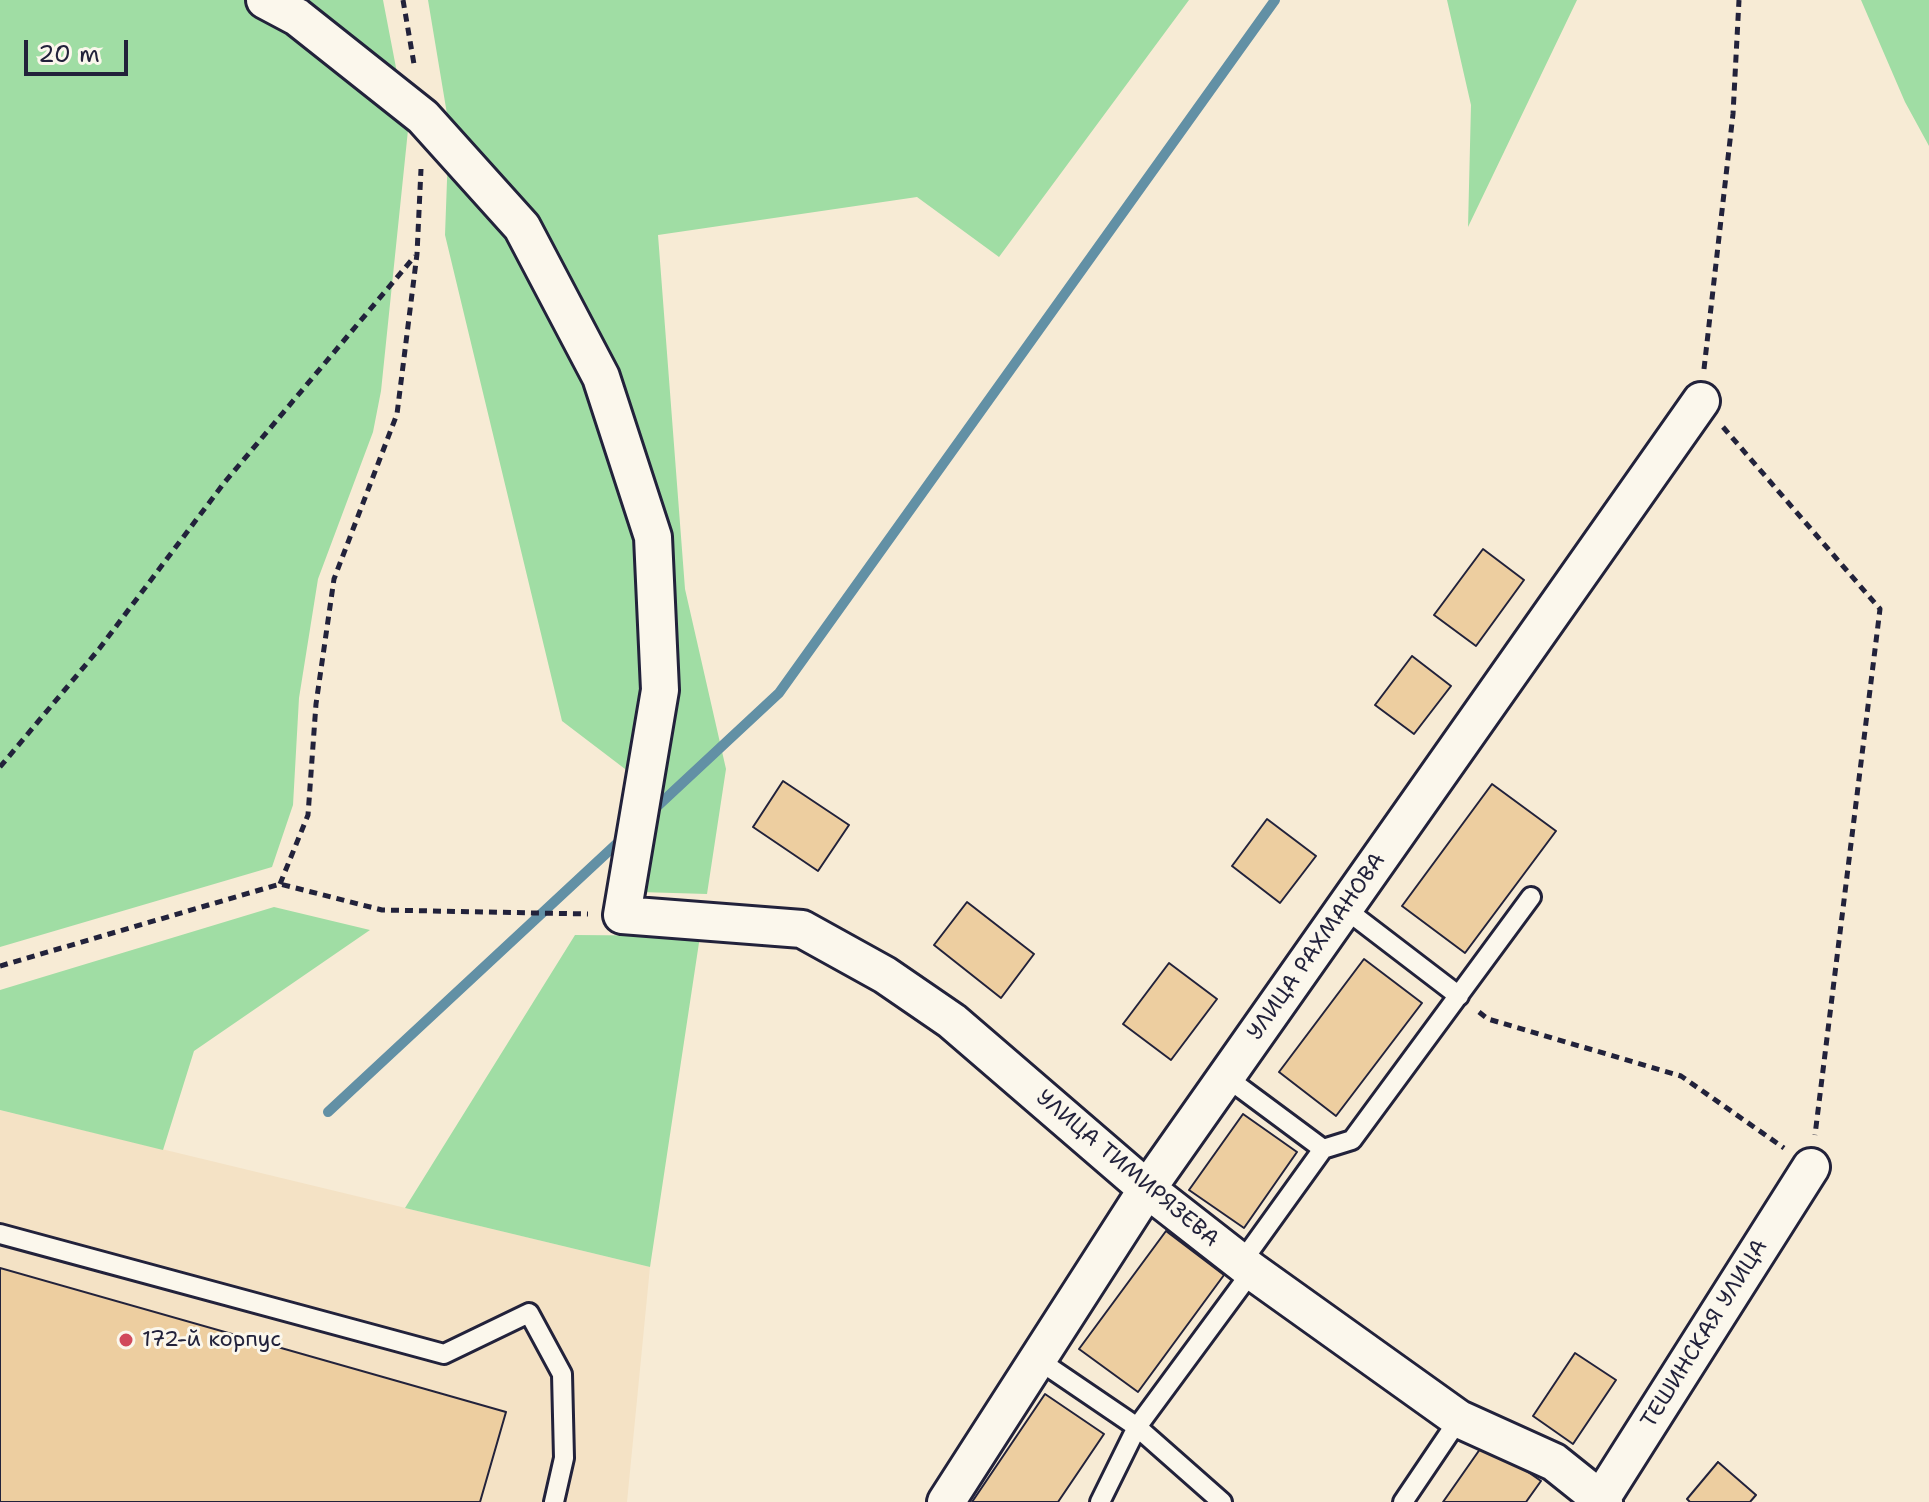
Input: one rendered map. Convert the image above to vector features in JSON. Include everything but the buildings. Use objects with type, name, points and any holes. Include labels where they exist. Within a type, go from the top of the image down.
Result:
[{"type":"street","points":[[265,0],[297,17],[423,117],[522,227],[601,377],[653,537],[660,690],[622,915]]},
{"type":"street","name":"УЛИЦА РАХМАНОВА","points":[[946,1502],[1147,1189],[1701,401]]},
{"type":"street","name":"УЛИЦА ТИМИРЯЗЕВА","points":[[622,915],[802,929],[885,975],[952,1021],[1147,1189],[1246,1267],[1459,1419],[1554,1462],[1601,1501]]},
{"type":"street","name":"ТЕШИНСКАЯ УЛИЦА","points":[[1601,1501],[1811,1167]]},
{"type":"lane","points":[[1100,1502],[1137,1427],[1323,1149],[1352,1140],[1531,897]]},
{"type":"lane","points":[[1344,908],[1459,996]]},
{"type":"lane","points":[[1226,1077],[1323,1149]]},
{"type":"lane","points":[[0,1234],[444,1354],[529,1313],[562,1374],[564,1458],[554,1502]]},
{"type":"lane","points":[[1037,1359],[1137,1427],[1222,1502]]},
{"type":"lane","points":[[1403,1502],[1459,1419]]},
{"type":"path","points":[[280,884],[308,815],[316,704],[334,579],[397,414],[417,254],[423,117],[403,0]]},
{"type":"path","points":[[1459,996],[1488,1019],[1681,1076],[1811,1167],[1880,609],[1701,401],[1733,114],[1739,0]]},
{"type":"path","points":[[0,767],[99,649],[224,483],[417,254]]},
{"type":"path","points":[[0,966],[280,884],[382,910],[622,915]]},
{"type":"shaded area","points":[[0,1110],[650,1267],[627,1502],[0,1502]]},
{"type":"green space","points":[[0,0],[383,0],[408,130],[381,391],[373,432],[318,579],[299,698],[293,805],[272,867],[0,947]]},
{"type":"green space","points":[[428,0],[1189,0],[999,257],[917,197],[658,235],[685,589],[726,769],[707,894],[606,891],[629,772],[562,721],[445,235],[449,126]]},
{"type":"green space","points":[[1447,0],[1577,0],[1468,227],[1471,105]]},
{"type":"green space","points":[[1861,0],[1929,0],[1929,146],[1905,102]]},
{"type":"green space","points":[[274,907],[370,930],[194,1051],[163,1150],[0,1110],[0,990]]},
{"type":"green space","points":[[575,935],[700,936],[650,1267],[405,1208]]},
{"type":"waterway","points":[[649,814],[779,693],[1275,0]]},
{"type":"waterway","points":[[328,1112],[625,836]]},
{"type":"place","name":"172-й корпус","points":[[126,1340]]}]
